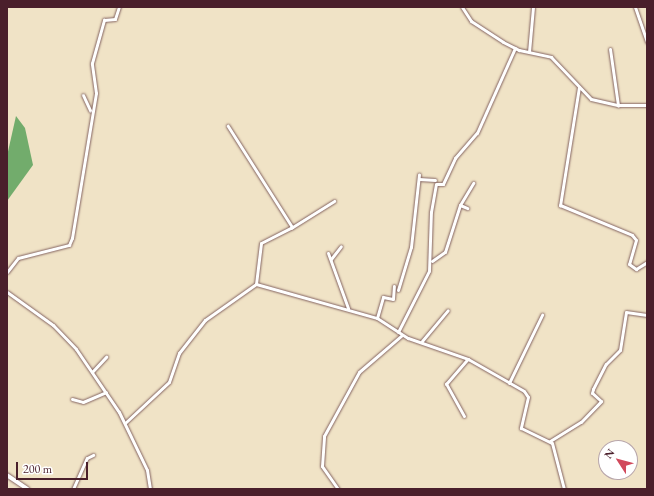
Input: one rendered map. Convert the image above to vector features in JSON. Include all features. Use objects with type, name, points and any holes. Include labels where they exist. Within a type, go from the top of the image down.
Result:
[{"type":"main road","points":[[7,475],[28,489]]},
{"type":"street","points":[[7,272],[18,258],[69,244],[72,238],[90,112],[96,93],[92,63],[104,20],[115,19],[119,7]]},
{"type":"street","points":[[462,7],[471,21],[515,48],[551,57],[591,99],[618,105],[647,105]]},
{"type":"street","points":[[529,52],[533,7]]},
{"type":"street","points":[[635,7],[647,42]]},
{"type":"street","points":[[398,332],[431,262],[431,212],[436,184],[443,184],[455,158],[477,133],[515,48]]},
{"type":"street","points":[[610,49],[618,105]]},
{"type":"street","points":[[579,87],[560,206],[632,235],[636,240],[629,264],[636,268],[647,262]]},
{"type":"street","points":[[83,95],[90,112]]},
{"type":"street","points":[[228,126],[268,186],[292,228]]},
{"type":"street","points":[[377,318],[383,297],[393,299],[411,247],[419,174]]},
{"type":"street","points":[[418,179],[435,180]]},
{"type":"street","points":[[431,262],[442,256],[460,206],[472,183]]},
{"type":"street","points":[[125,423],[169,382],[180,353],[205,320],[256,284],[261,243],[292,228],[334,201]]},
{"type":"street","points":[[460,206],[467,208]]},
{"type":"street","points":[[446,244],[449,249]]},
{"type":"street","points":[[331,259],[341,246]]},
{"type":"street","points":[[336,252],[329,253],[348,308]]},
{"type":"street","points":[[256,284],[348,308],[377,318],[402,335],[468,359],[528,395],[521,428],[550,441],[564,489]]},
{"type":"street","points":[[394,286],[397,290]]},
{"type":"street","points":[[7,292],[53,325],[92,372],[125,423],[147,470],[150,489]]},
{"type":"street","points":[[422,341],[448,310]]},
{"type":"street","points":[[550,441],[584,419],[601,401],[592,393],[606,364],[620,350],[626,312],[647,316]]},
{"type":"street","points":[[509,383],[542,315]]},
{"type":"street","points":[[338,489],[321,461],[324,436],[359,372],[402,335]]},
{"type":"street","points":[[92,372],[106,357]]},
{"type":"street","points":[[464,416],[446,384],[468,359]]},
{"type":"street","points":[[72,398],[83,402],[106,392]]},
{"type":"street","points":[[73,489],[87,458],[93,455]]},
{"type":"green space","points":[[16,116],[25,128],[33,165],[7,201],[7,156]]}]
